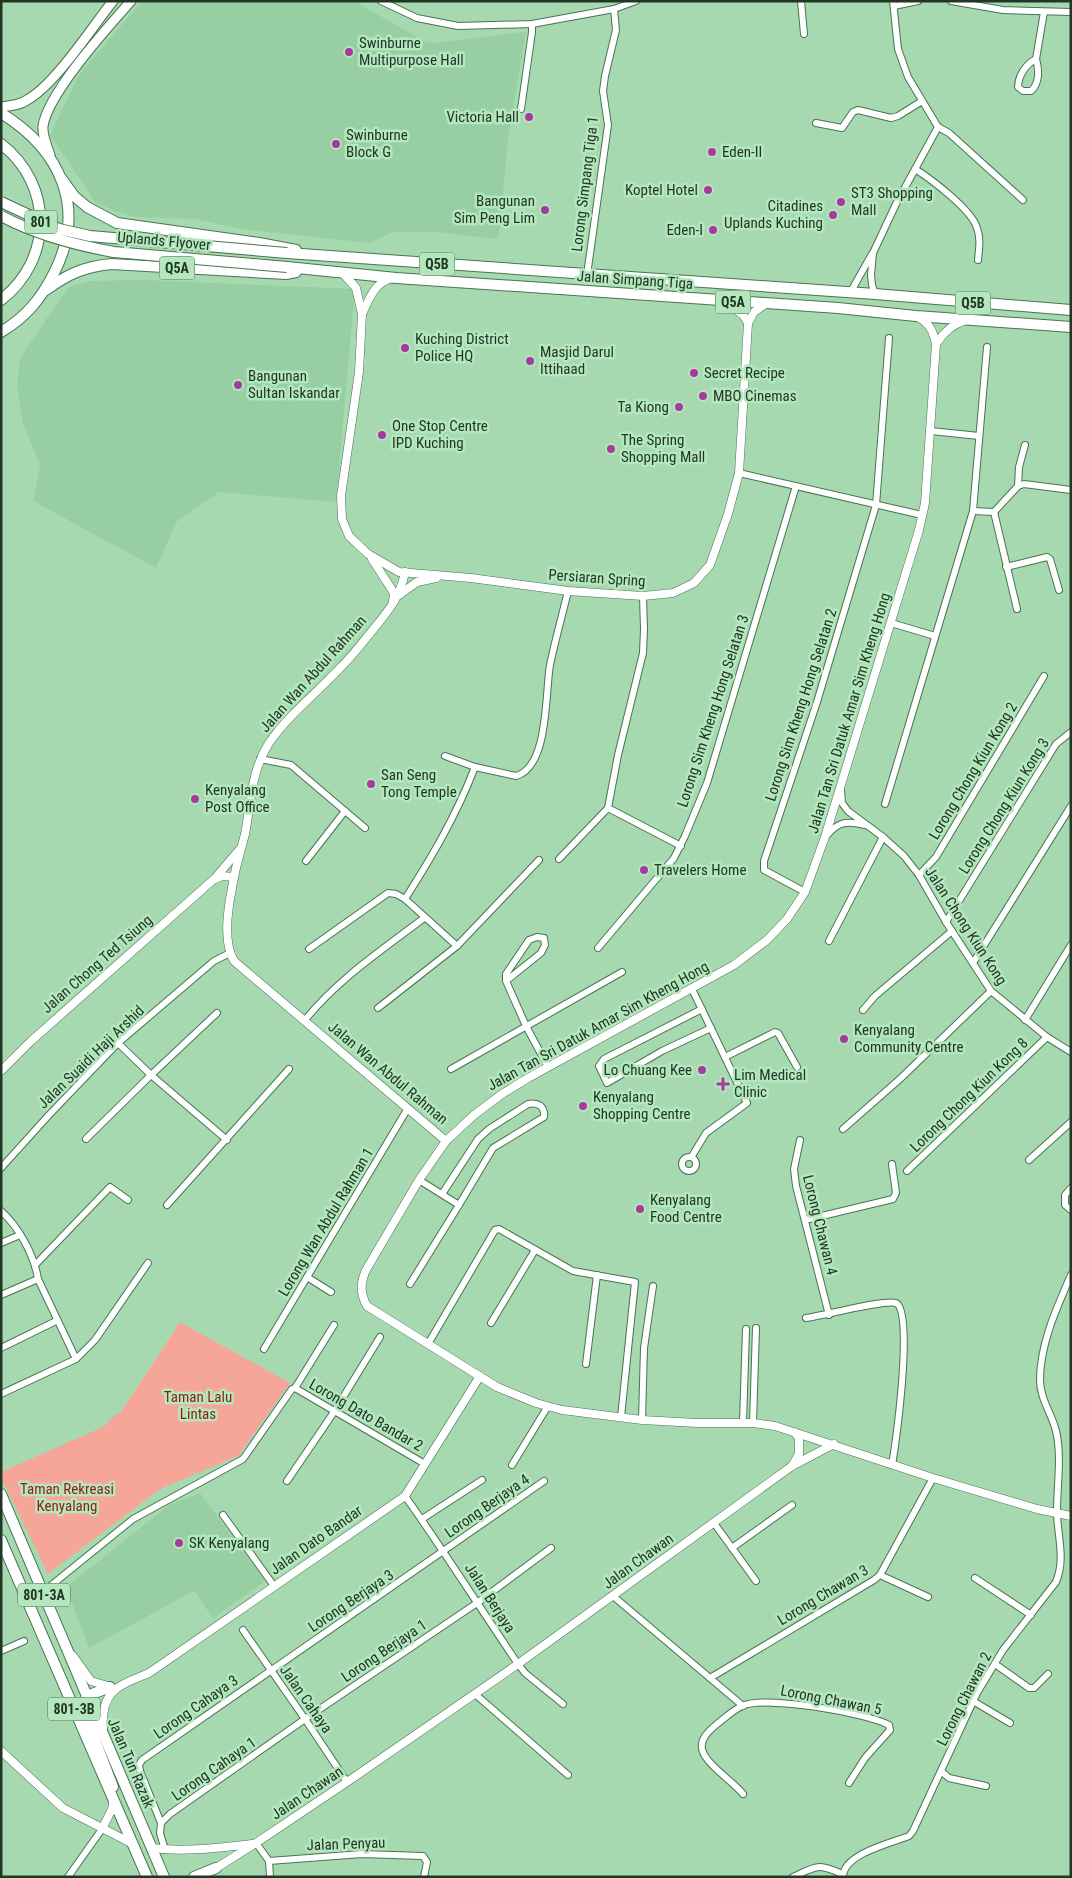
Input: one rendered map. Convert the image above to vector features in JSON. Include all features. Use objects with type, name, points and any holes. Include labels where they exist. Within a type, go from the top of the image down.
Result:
[{"type":"main road","points":[[1,107],[26,101],[36,95],[67,61],[113,1]]},
{"type":"main road","points":[[1,332],[15,324],[32,309],[46,290],[58,266],[67,240],[69,202],[61,178],[44,140],[43,128],[47,112],[55,96],[131,1]]},
{"type":"main road","points":[[1,113],[18,124],[51,158]]},
{"type":"main road","name":"801","points":[[1,144],[22,165],[29,178],[40,207],[42,229],[34,260],[28,271],[9,294],[1,300]]},
{"type":"main road","name":"Q5B","points":[[61,178],[74,196],[87,207],[117,223],[133,227],[259,243],[314,255]]},
{"type":"main road","name":"Uplands Flyover","points":[[1,202],[59,229],[90,236],[287,253]]},
{"type":"main road","name":"Uplands Flyover","points":[[1,216],[22,227],[54,239],[89,248],[114,252],[287,267]]},
{"type":"main road","name":"Jalan Simpang Tiga","points":[[287,253],[875,294],[1071,310]]},
{"type":"main road","name":"Q5A","points":[[46,290],[77,270],[111,264],[286,274],[314,270]]},
{"type":"main road","name":"Jalan Simpang Tiga","points":[[287,267],[396,278],[838,308],[916,316],[1071,327]]},
{"type":"main road","name":"Jalan Tun Razak","points":[[1,1494],[164,1877]]},
{"type":"main road","name":"Jalan Tun Razak","points":[[1,1540],[147,1877]]},
{"type":"main road","points":[[110,1687],[87,1696],[82,1706],[110,1774],[124,1822]]},
{"type":"main road","points":[[194,1877],[220,1865]]},
{"type":"street","points":[[380,1],[417,18],[458,26],[532,24],[614,9],[636,1]]},
{"type":"street","points":[[801,1],[804,34]]},
{"type":"street","points":[[918,1],[894,4],[898,49],[908,77],[938,127],[949,133],[1023,200]]},
{"type":"street","points":[[951,1],[1002,10],[1071,12]]},
{"type":"street","name":"Lorong Simpang Tiga 1","points":[[587,275],[608,125],[603,91],[616,30],[614,9]]},
{"type":"street","points":[[1036,59],[1027,65],[1018,83],[1018,87],[1023,91],[1031,90],[1035,86],[1038,76],[1036,59],[1044,12]]},
{"type":"street","points":[[521,110],[532,24]]},
{"type":"street","points":[[816,123],[842,128],[852,112],[858,110],[891,118],[898,116],[922,101]]},
{"type":"street","points":[[850,293],[873,253],[892,212],[938,127]]},
{"type":"street","points":[[915,169],[928,176],[972,216],[980,239],[978,260]]},
{"type":"street","points":[[873,253],[871,275],[875,294]]},
{"type":"street","points":[[342,272],[356,288],[362,314],[358,372],[341,504],[342,519],[349,536],[368,554],[394,593],[392,605]]},
{"type":"street","points":[[362,314],[371,294],[379,285],[387,280],[396,278]]},
{"type":"street","points":[[725,301],[743,315],[748,323],[754,312],[767,304]]},
{"type":"street","name":"Jalan Tan Sri Datuk Amar Sim Kheng Hong","points":[[834,1444],[793,1431],[753,1423],[697,1423],[642,1420],[562,1410],[548,1406],[497,1387],[368,1306],[362,1297],[361,1281],[419,1180],[446,1141],[474,1115],[502,1094],[548,1067],[734,965],[767,940],[787,919],[804,892],[825,837],[922,516],[931,431],[936,344],[933,330],[926,322],[916,316]]},
{"type":"street","points":[[936,344],[950,327],[966,320]]},
{"type":"street","name":"Persiaran Spring","points":[[405,572],[471,578],[568,591],[643,596],[673,593],[685,589],[694,583],[710,565],[717,549],[739,473],[748,323]]},
{"type":"street","points":[[876,504],[890,338]]},
{"type":"street","points":[[885,804],[973,511],[987,347]]},
{"type":"street","points":[[931,431],[979,436]]},
{"type":"street","points":[[994,512],[1018,486],[1019,468],[1026,445]]},
{"type":"street","points":[[739,473],[922,516]]},
{"type":"street","points":[[1018,486],[1036,484],[1071,490]]},
{"type":"street","name":"Lorong Sim Kheng Hong Selatan 3","points":[[598,948],[674,858],[707,783],[796,486]]},
{"type":"street","name":"Lorong Sim Kheng Hong Selatan 2","points":[[804,892],[764,870],[764,861],[817,702],[876,504]]},
{"type":"street","points":[[973,511],[994,512]]},
{"type":"street","points":[[994,512],[1017,609]]},
{"type":"street","points":[[368,554],[390,567],[405,572]]},
{"type":"street","points":[[1006,566],[1047,557],[1050,559],[1059,590]]},
{"type":"street","name":"Jalan Wan Abdul Rahman","points":[[405,572],[398,596],[392,605],[342,666],[278,731],[267,745],[260,759],[251,789],[245,834],[234,880],[228,926],[230,953],[234,961],[446,1141]]},
{"type":"street","points":[[398,596],[417,582],[447,576]]},
{"type":"street","points":[[445,756],[475,767],[516,776],[529,769],[534,762],[546,716],[550,666],[568,591]]},
{"type":"street","points":[[559,859],[608,808],[618,755],[643,653],[643,596]]},
{"type":"street","points":[[891,623],[935,636]]},
{"type":"street","name":"Lorong Chong Kiun Kong 2","points":[[919,875],[936,856],[1044,676]]},
{"type":"street","name":"Lorong Chong Kiun Kong 3","points":[[946,922],[1056,744],[1071,732]]},
{"type":"street","points":[[260,759],[291,765],[365,828]]},
{"type":"street","points":[[404,899],[437,847],[458,809],[475,767]]},
{"type":"street","name":"Jalan Chong Kiun Kong","points":[[840,788],[842,802],[848,811],[883,837],[904,856],[919,875],[946,922],[991,991],[1047,1037],[1071,1052]]},
{"type":"street","points":[[973,963],[1071,806]]},
{"type":"street","points":[[608,808],[680,846]]},
{"type":"street","points":[[306,861],[345,811]]},
{"type":"street","points":[[825,837],[833,828],[842,823],[852,822],[869,826]]},
{"type":"street","points":[[830,941],[883,837]]},
{"type":"street","name":"Jalan Chong Ted Tsiung","points":[[1,1072],[30,1042],[213,880],[241,848]]},
{"type":"street","points":[[378,1008],[457,946],[539,860]]},
{"type":"street","points":[[213,880],[234,880]]},
{"type":"street","points":[[309,949],[388,893],[396,894],[404,899],[457,946]]},
{"type":"street","points":[[305,1020],[319,1002],[342,982],[424,918]]},
{"type":"street","points":[[862,1010],[875,996],[952,931]]},
{"type":"street","points":[[506,981],[541,953],[545,945],[544,938],[537,936],[529,940],[506,974],[506,981],[526,1026],[548,1067]]},
{"type":"street","points":[[1025,1020],[1071,945]]},
{"type":"street","name":"Jalan Suaidi Haji Arshid","points":[[1,1168],[118,1043],[214,961],[230,953]]},
{"type":"street","points":[[451,1069],[622,972]]},
{"type":"street","points":[[692,989],[747,1102],[706,1133],[692,1156]]},
{"type":"street","points":[[843,1129],[901,1078],[991,991]]},
{"type":"street","points":[[702,1009],[600,1062],[599,1066],[607,1083],[662,1051],[711,1028]]},
{"type":"street","points":[[86,1139],[150,1074],[217,1013]]},
{"type":"street","points":[[725,1057],[775,1032],[778,1033],[797,1067]]},
{"type":"street","name":"Lorong Chong Kiun Kong 8","points":[[907,1171],[1047,1037]]},
{"type":"street","points":[[118,1043],[150,1074],[227,1140]]},
{"type":"street","points":[[167,1205],[289,1069]]},
{"type":"street","points":[[410,1284],[494,1148],[544,1117],[545,1114],[541,1106],[535,1103],[528,1104],[484,1133],[473,1145],[442,1194]]},
{"type":"street","name":"Lorong Wan Abdul Rahman 1","points":[[264,1348],[408,1108]]},
{"type":"street","points":[[1029,1160],[1071,1122]]},
{"type":"street","name":"Lorong Chawan 4","points":[[800,1140],[794,1175],[829,1315]]},
{"type":"street","points":[[805,1220],[893,1199],[896,1190],[892,1164]]},
{"type":"street","points":[[419,1180],[459,1205]]},
{"type":"street","points":[[36,1264],[110,1187],[128,1200]]},
{"type":"street","points":[[1071,1188],[1065,1195],[1065,1205],[1071,1210]]},
{"type":"street","points":[[1,1211],[13,1222],[36,1264],[38,1279],[56,1321],[76,1359]]},
{"type":"street","points":[[428,1344],[495,1230],[499,1229],[573,1271],[635,1282],[621,1417]]},
{"type":"street","points":[[1,1244],[20,1235]]},
{"type":"street","points":[[491,1324],[535,1250]]},
{"type":"street","points":[[1,1394],[76,1359],[94,1340],[148,1263]]},
{"type":"street","points":[[1057,1514],[1058,1447],[1056,1430],[1043,1397],[1040,1381],[1042,1359],[1048,1334],[1071,1274]]},
{"type":"street","points":[[586,1364],[597,1276]]},
{"type":"street","points":[[307,1277],[330,1292]]},
{"type":"street","points":[[1,1295],[38,1279]]},
{"type":"street","points":[[642,1420],[644,1348],[653,1286]]},
{"type":"street","points":[[806,1318],[829,1315],[876,1304],[894,1303],[899,1305],[902,1310],[904,1344],[898,1424],[892,1465]]},
{"type":"street","points":[[1,1348],[56,1321]]},
{"type":"street","points":[[295,1388],[334,1325]]},
{"type":"street","points":[[753,1423],[756,1328]]},
{"type":"street","points":[[743,1423],[746,1329]]},
{"type":"street","points":[[287,1481],[334,1412],[380,1337]]},
{"type":"street","name":"Jalan Dato Bandar","points":[[110,1687],[150,1673],[405,1496],[480,1376]]},
{"type":"street","name":"Lorong Dato Bandar 2","points":[[42,1592],[142,1513],[243,1459],[288,1392],[295,1388],[424,1464]]},
{"type":"street","points":[[512,1465],[548,1406]]},
{"type":"street","points":[[792,1466],[799,1454],[799,1438],[793,1431]]},
{"type":"street","points":[[834,1444],[933,1478],[1057,1514],[1071,1516]]},
{"type":"street","name":"Jalan Chawan","points":[[220,1865],[256,1844],[475,1694],[792,1466],[834,1444]]},
{"type":"street","name":"Lorong Chawan 3","points":[[710,1678],[880,1575],[933,1478]]},
{"type":"street","points":[[422,1519],[482,1480]]},
{"type":"street","name":"Lorong Berjaya 4","points":[[445,1552],[544,1481]]},
{"type":"street","name":"Jalan Berjaya","points":[[405,1496],[445,1552],[518,1664],[525,1673],[563,1704]]},
{"type":"street","points":[[732,1548],[792,1505]]},
{"type":"street","name":"Lorong Chawan 2","points":[[842,1875],[846,1866],[863,1853],[909,1836],[919,1821],[973,1701],[1003,1650],[1056,1582],[1060,1574],[1062,1554],[1057,1514]]},
{"type":"street","points":[[224,1515],[274,1586]]},
{"type":"street","points":[[714,1523],[756,1581]]},
{"type":"street","name":"Lorong Berjaya 1","points":[[305,1719],[477,1603],[551,1548]]},
{"type":"street","name":"Lorong Berjaya 3","points":[[271,1670],[445,1552]]},
{"type":"street","points":[[880,1575],[928,1597]]},
{"type":"street","points":[[975,1578],[1031,1615]]},
{"type":"street","points":[[613,1596],[742,1706]]},
{"type":"street","name":"Jalan Cahaya","points":[[243,1630],[347,1782]]},
{"type":"street","points":[[1,1651],[24,1641]]},
{"type":"street","points":[[63,1642],[91,1681],[110,1687]]},
{"type":"street","points":[[995,1664],[1029,1688],[1034,1688],[1048,1674]]},
{"type":"street","name":"Lorong Cahaya 3","points":[[161,1823],[140,1771],[139,1765],[142,1760],[271,1670]]},
{"type":"street","points":[[103,1734],[102,1711],[116,1689],[125,1683]]},
{"type":"street","points":[[475,1694],[568,1774]]},
{"type":"street","name":"Lorong Chawan 5","points":[[743,1794],[737,1786],[712,1764],[702,1750],[702,1742],[712,1728],[742,1706],[765,1701],[796,1704],[879,1720],[889,1725],[890,1730],[865,1758],[849,1783]]},
{"type":"street","points":[[973,1701],[1010,1723]]},
{"type":"street","name":"Lorong Cahaya 1","points":[[161,1823],[170,1814],[305,1719]]},
{"type":"street","points":[[1,1751],[63,1808],[133,1844]]},
{"type":"street","points":[[942,1772],[949,1778],[986,1786]]},
{"type":"street","points":[[68,1877],[102,1829],[114,1800]]},
{"type":"street","points":[[161,1823],[160,1833],[165,1850]]},
{"type":"street","points":[[151,1848],[165,1850],[220,1848],[256,1844],[269,1861],[270,1877]]},
{"type":"street","points":[[204,1877],[220,1865],[226,1854],[220,1848]]},
{"type":"street","name":"Jalan Penyau","points":[[269,1861],[362,1854],[424,1856],[427,1862],[424,1877]]},
{"type":"street","points":[[793,1877],[816,1866],[828,1868],[842,1875]]},
{"type":"shaded area","points":[[142,1],[354,1],[426,42],[432,43],[526,32],[508,140],[499,236],[495,239],[437,232],[393,232],[371,243],[241,229],[196,219],[136,217],[115,211],[95,202],[50,135],[79,75]]},
{"type":"shaded area","points":[[145,280],[355,289],[336,502],[219,492],[177,521],[156,568],[33,501],[40,466],[23,423],[17,388],[20,358],[70,287],[90,281]]},
{"type":"shaded area","name":"SK Kenyalang","points":[[200,1493],[265,1581],[213,1618],[194,1591],[89,1648],[66,1587],[169,1505]]},
{"type":"green space","points":[[180,1322],[290,1383],[238,1456],[160,1489],[48,1574],[1,1477],[1,1472],[105,1426],[112,1417],[121,1412]]},
{"type":"place","name":"Swinburne Multipurpose Hall","points":[[349,52]]},
{"type":"place","name":"Victoria Hall","points":[[529,117]]},
{"type":"place","name":"Swinburne Block G","points":[[336,144]]},
{"type":"place","name":"Eden-II","points":[[712,152]]},
{"type":"place","name":"Koptel Hotel","points":[[708,190]]},
{"type":"place","name":"ST3 Shopping Mall","points":[[841,202]]},
{"type":"place","name":"Bangunan Sim Peng Lim","points":[[545,210]]},
{"type":"place","name":"Citadines Uplands Kuching","points":[[833,215]]},
{"type":"place","name":"Eden-I","points":[[713,230]]},
{"type":"place","name":"Kuching District Police HQ","points":[[405,348]]},
{"type":"place","name":"Masjid Darul Ittihaad","points":[[530,361]]},
{"type":"place","name":"Secret Recipe","points":[[694,373]]},
{"type":"place","name":"Bangunan Sultan Iskandar","points":[[238,385]]},
{"type":"place","name":"MBO Cinemas","points":[[703,396]]},
{"type":"place","name":"Ta Kiong","points":[[679,407]]},
{"type":"place","name":"One Stop Centre IPD Kuching","points":[[382,435]]},
{"type":"place","name":"The Spring Shopping Mall","points":[[611,449]]},
{"type":"place","name":"San Seng Tong Temple","points":[[371,784]]},
{"type":"place","name":"Kenyalang Post Office","points":[[195,799]]},
{"type":"place","name":"Travelers Home","points":[[644,870]]},
{"type":"place","name":"Kenyalang Community Centre","points":[[844,1039]]},
{"type":"place","name":"Lo Chuang Kee","points":[[702,1070]]},
{"type":"place","name":"Lim Medical Clinic","points":[[723,1084]]},
{"type":"place","name":"Kenyalang Shopping Centre","points":[[583,1106]]},
{"type":"place","name":"Kenyalang Food Centre","points":[[640,1209]]},
{"type":"place","name":"SK Kenyalang","points":[[179,1543]]},
{"type":"park label","name":"Taman Lalu Lintas","points":[[198,1406]]},
{"type":"park label","name":"Taman Rekreasi Kenyalang","points":[[67,1498]]}]
